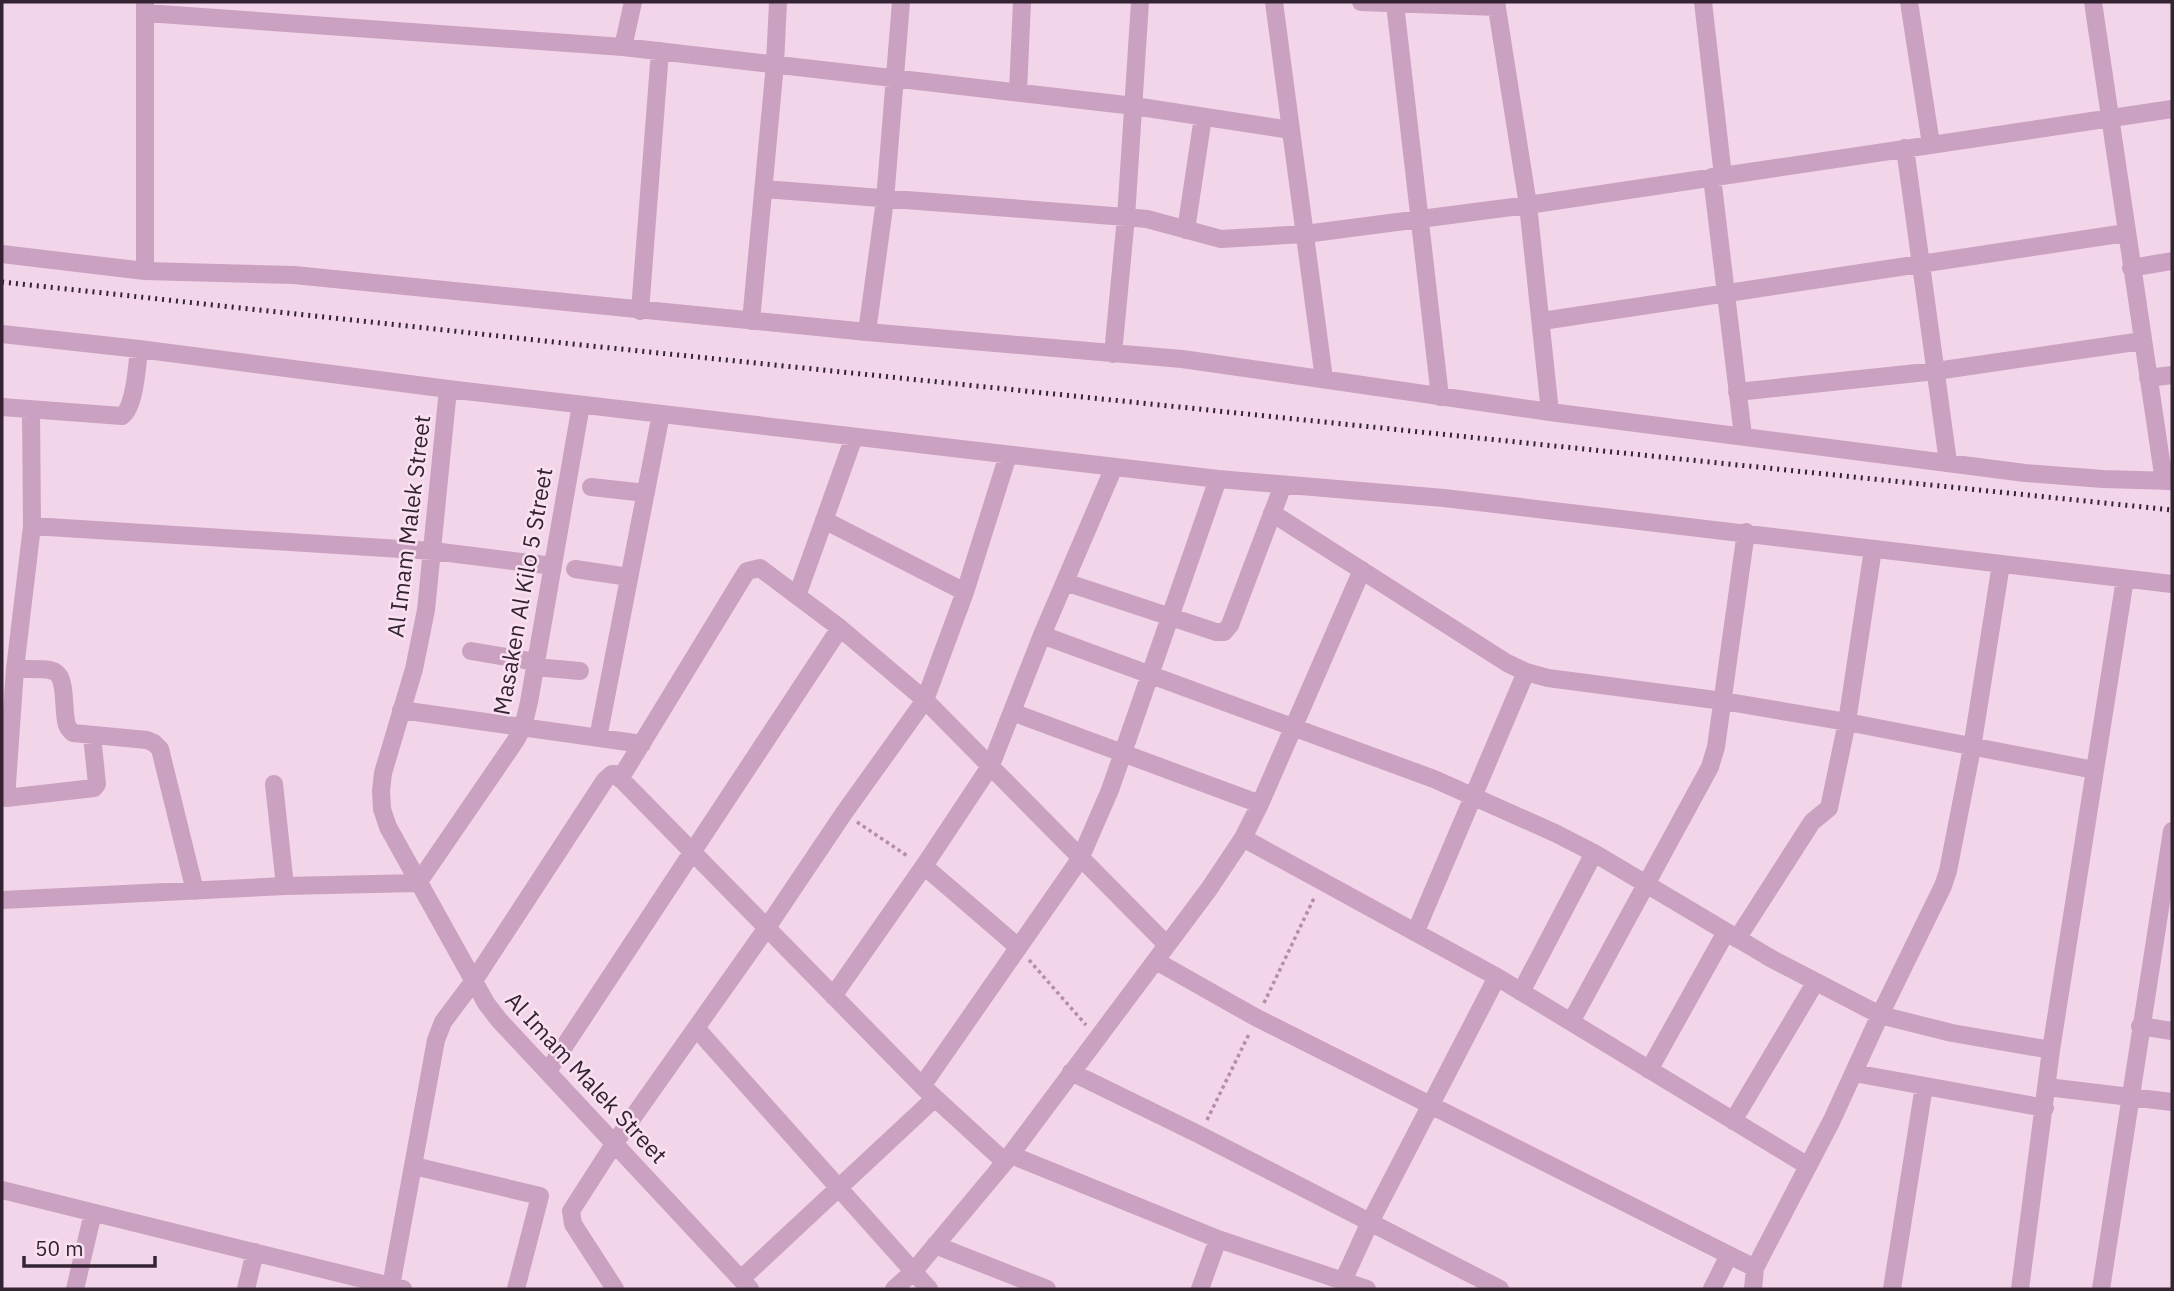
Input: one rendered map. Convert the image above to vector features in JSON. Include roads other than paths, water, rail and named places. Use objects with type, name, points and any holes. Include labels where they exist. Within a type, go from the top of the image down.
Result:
[{"type":"street","points":[[623,47],[634,2]]},
{"type":"street","points":[[751,321],[775,64],[778,2]]},
{"type":"street","points":[[867,332],[885,200],[901,2]]},
{"type":"street","points":[[1018,92],[1022,2]]},
{"type":"street","points":[[1113,354],[1126,217],[1140,2]]},
{"type":"street","points":[[1275,2],[1324,379]]},
{"type":"street","points":[[1361,2],[1497,4],[1528,205],[1550,412]]},
{"type":"street","points":[[1703,2],[1725,293],[1743,436]]},
{"type":"street","points":[[1909,2],[1931,144]]},
{"type":"street","points":[[2,254],[145,271],[293,275],[640,311],[1182,359],[1550,412],[2051,475],[2168,481],[2142,341],[2093,2]]},
{"type":"street","points":[[1395,4],[1440,397]]},
{"type":"street","points":[[145,271],[145,8],[623,47],[1133,106],[1291,130]]},
{"type":"street","points":[[640,311],[660,51]]},
{"type":"street","points":[[764,189],[1147,219],[1221,239],[1305,234],[1528,205],[2172,109]]},
{"type":"street","points":[[1186,230],[1202,117]]},
{"type":"street","points":[[1906,148],[1948,462]]},
{"type":"street","points":[[1542,321],[2126,233]]},
{"type":"street","points":[[2131,268],[2172,261]]},
{"type":"street","points":[[2,334],[1218,479],[1444,498],[2172,584]]},
{"type":"street","points":[[1737,392],[1936,371],[2142,341]]},
{"type":"street","points":[[2,407],[117,417],[126,415],[131,405],[139,349]]},
{"type":"street","points":[[2148,378],[2172,375]]},
{"type":"street","name":"Al Imam Malek Street","points":[[448,389],[433,551],[421,640],[383,773],[382,809],[388,827],[418,883],[473,982],[499,1020],[746,1284]]},
{"type":"street","name":"Masaken Al Kilo 5 Street","points":[[418,883],[523,727],[581,405]]},
{"type":"street","points":[[31,410],[32,526],[15,669],[4,798],[94,788],[97,784],[92,736]]},
{"type":"street","points":[[598,738],[661,414]]},
{"type":"street","points":[[797,596],[854,437]]},
{"type":"street","points":[[615,1289],[570,1217],[576,1203],[614,1144],[925,700],[965,592],[1008,454]]},
{"type":"street","points":[[833,996],[924,866],[990,765],[1114,467]]},
{"type":"street","points":[[746,1284],[929,1092],[1018,947],[1080,859],[1124,754],[1218,479]]},
{"type":"street","points":[[1065,582],[1216,632],[1224,632],[1228,629],[1283,485]]},
{"type":"street","points":[[591,488],[646,493]]},
{"type":"street","points":[[1272,513],[1507,663],[1526,672],[1548,678],[1723,701],[1847,722],[2094,770]]},
{"type":"street","points":[[824,520],[965,592]]},
{"type":"street","points":[[32,526],[433,551],[552,566]]},
{"type":"street","points":[[1571,1022],[1710,767],[1716,747],[1746,532]]},
{"type":"street","points":[[1649,1070],[1732,936],[1812,821],[1829,808],[1847,722],[1873,549]]},
{"type":"street","points":[[1753,1289],[1755,1268],[1854,1073],[1948,871],[1972,748],[2001,564]]},
{"type":"street","points":[[620,779],[747,571],[760,568],[840,628],[925,700],[1167,945]]},
{"type":"street","points":[[575,569],[629,577]]},
{"type":"street","points":[[894,1289],[913,1272],[1008,1158],[1209,889],[1243,838],[1362,570]]},
{"type":"street","points":[[2020,1289],[2052,1050],[2125,579]]},
{"type":"street","points":[[548,1071],[840,628]]},
{"type":"street","points":[[1042,635],[1293,726],[1555,832],[1815,983],[1880,1015],[1952,1033],[2052,1050]]},
{"type":"street","points":[[471,651],[580,671]]},
{"type":"street","points":[[15,669],[45,669],[58,673],[63,680],[68,728],[73,733],[147,740],[160,750],[195,891]]},
{"type":"street","points":[[1416,931],[1526,672]]},
{"type":"street","points":[[401,710],[642,744]]},
{"type":"street","points":[[1012,712],[1260,804]]},
{"type":"street","points":[[2,1190],[400,1288],[414,1166],[439,1031],[448,1013],[473,982],[608,776],[616,774],[929,1092],[1008,1158],[1218,1239],[1318,1281],[1343,1281],[1367,1289]]},
{"type":"street","points":[[274,784],[285,886]]},
{"type":"street","points":[[2101,1289],[2172,831]]},
{"type":"street","points":[[1243,838],[1497,977],[1808,1166]]},
{"type":"street","points":[[1521,992],[1594,853]]},
{"type":"street","points":[[924,866],[1018,947]]},
{"type":"street","points":[[2,900],[285,886],[418,883]]},
{"type":"street","points":[[1156,961],[1257,1018],[1755,1268]]},
{"type":"street","points":[[1343,1281],[1429,1105],[1497,977]]},
{"type":"street","points":[[1733,1121],[1815,983]]},
{"type":"street","points":[[2140,1026],[2172,1031]]},
{"type":"street","points":[[696,1028],[929,1289]]},
{"type":"street","points":[[1071,1072],[1500,1289]]},
{"type":"street","points":[[1854,1073],[2045,1108]]},
{"type":"street","points":[[1892,1289],[1924,1086]]},
{"type":"street","points":[[2047,1087],[2172,1102]]},
{"type":"street","points":[[414,1166],[540,1196],[516,1289]]},
{"type":"street","points":[[75,1289],[93,1213]]},
{"type":"street","points":[[1200,1289],[1218,1239]]},
{"type":"street","points":[[935,1245],[1045,1289]]},
{"type":"street","points":[[246,1289],[255,1252]]},
{"type":"street","points":[[1712,1289],[1729,1255]]},
{"type":"railway","points":[[2,282],[2172,510]]}]
